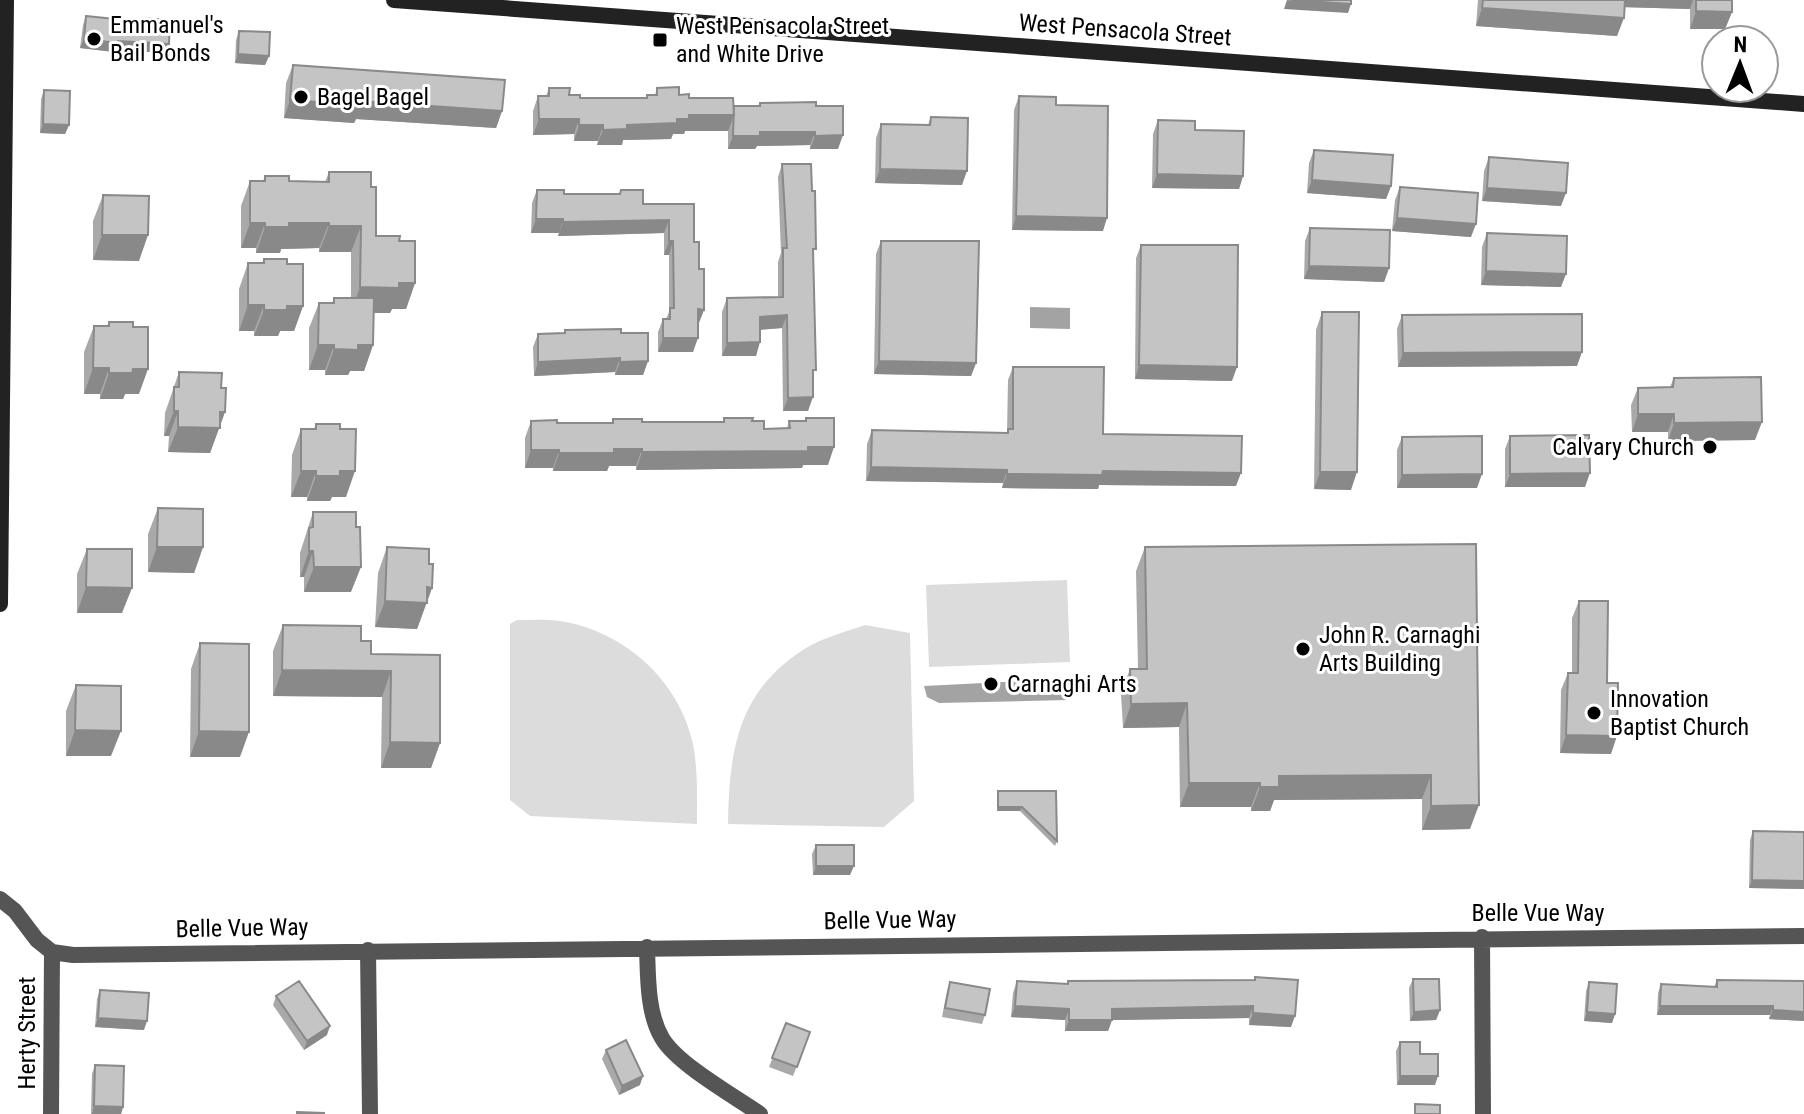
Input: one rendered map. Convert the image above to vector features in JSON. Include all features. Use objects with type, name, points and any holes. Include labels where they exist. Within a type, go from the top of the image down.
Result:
[{"type":"main road","points":[[0,604],[6,0]]},
{"type":"main road","name":"West Pensacola Street","points":[[394,0],[468,3],[1804,104]]},
{"type":"street","points":[[0,899],[52,952]]},
{"type":"street","name":"Belle Vue Way","points":[[52,952],[73,955],[1482,937],[1804,936]]},
{"type":"street","points":[[1482,937],[1483,1114]]},
{"type":"street","points":[[647,947],[653,1010],[660,1035],[668,1047],[760,1114]]},
{"type":"street","points":[[368,950],[370,1114]]},
{"type":"street","name":"Herty Street","points":[[51,1114],[52,952]]},
{"type":"shaded area","points":[[1030,307],[1070,308],[1070,329],[1030,328]]},
{"type":"shaded area","points":[[1067,580],[1070,662],[929,667],[926,585]]},
{"type":"shaded area","points":[[517,620],[560,621],[606,635],[627,647],[662,680],[686,721],[693,744],[697,824],[530,816],[510,800],[510,624]]},
{"type":"shaded area","points":[[865,625],[910,633],[914,801],[884,827],[728,824],[734,751],[749,708],[761,689],[777,671],[813,644]]},
{"type":"shaded area","points":[[1063,679],[1069,686],[1067,700],[939,703],[927,697],[924,686]]},
{"type":"building","points":[[1291,0],[1351,0],[1351,4]]},
{"type":"building","points":[[1483,0],[1625,0],[1624,18],[1482,8]]},
{"type":"building","points":[[1696,0],[1732,0],[1732,12],[1696,11]]},
{"type":"building","points":[[86,16],[144,22],[144,18],[170,20],[169,44],[84,39]]},
{"type":"building","points":[[239,31],[270,32],[269,56],[238,54]]},
{"type":"building","points":[[293,65],[505,80],[502,111],[361,101],[361,105],[290,100]]},
{"type":"building","points":[[679,87],[679,95],[689,94],[689,98],[733,98],[734,115],[689,115],[689,119],[677,119],[677,123],[627,125],[627,129],[603,130],[603,125],[579,125],[579,119],[539,119],[538,96],[549,96],[549,88],[570,88],[569,95],[580,95],[580,98],[647,98],[647,95],[657,95],[657,88]]},
{"type":"building","points":[[44,90],[70,91],[69,125],[43,124]]},
{"type":"building","points":[[1019,96],[1056,97],[1056,105],[1108,106],[1107,218],[1016,216]]},
{"type":"building","points":[[816,102],[816,106],[843,106],[843,135],[760,132],[760,136],[733,136],[734,106]]},
{"type":"building","points":[[931,117],[968,118],[967,171],[880,169],[881,124],[930,125]]},
{"type":"building","points":[[1158,120],[1195,121],[1195,130],[1244,131],[1243,176],[1157,174]]},
{"type":"building","points":[[1314,150],[1393,155],[1391,186],[1312,180]]},
{"type":"building","points":[[1489,157],[1568,163],[1566,193],[1487,188]]},
{"type":"building","points":[[782,164],[811,164],[812,191],[815,191],[816,370],[813,370],[813,397],[788,398],[787,315],[760,317],[760,342],[727,343],[727,298],[783,297],[783,248],[787,248]]},
{"type":"building","points":[[329,172],[371,172],[371,187],[376,187],[376,236],[400,236],[399,241],[415,241],[415,283],[399,283],[399,288],[360,287],[361,226],[289,223],[289,227],[265,227],[265,223],[250,223],[250,181],[265,181],[265,176],[289,176],[289,181],[329,182]]},
{"type":"building","points":[[1400,187],[1478,193],[1476,224],[1397,218]]},
{"type":"building","points":[[537,190],[564,190],[564,194],[620,194],[621,190],[643,190],[643,204],[694,204],[694,242],[699,242],[699,269],[704,269],[704,310],[698,309],[698,338],[663,338],[663,319],[670,319],[670,308],[674,308],[673,241],[669,241],[669,220],[563,222],[563,219],[536,219]]},
{"type":"building","points":[[103,195],[149,196],[148,235],[102,235]]},
{"type":"building","points":[[1310,228],[1390,230],[1389,268],[1309,266]]},
{"type":"building","points":[[1487,233],[1567,236],[1566,274],[1486,271]]},
{"type":"building","points":[[881,241],[979,241],[976,363],[879,361]]},
{"type":"building","points":[[1141,245],[1238,245],[1237,367],[1139,365]]},
{"type":"building","points":[[264,259],[287,259],[287,264],[303,264],[303,306],[264,310],[264,305],[248,305],[248,263],[264,263]]},
{"type":"building","points":[[334,298],[374,298],[373,345],[358,345],[358,350],[318,345],[319,303],[334,303]]},
{"type":"building","points":[[1322,312],[1359,312],[1357,472],[1320,472]]},
{"type":"building","points":[[1582,314],[1582,352],[1403,353],[1402,315]]},
{"type":"building","points":[[109,322],[133,322],[133,327],[148,327],[148,369],[109,373],[109,368],[93,368],[94,326],[109,326]]},
{"type":"building","points":[[621,329],[621,333],[648,333],[648,361],[620,362],[620,358],[538,362],[538,334]]},
{"type":"building","points":[[1013,367],[1104,367],[1103,434],[1242,436],[1241,473],[1103,471],[1102,475],[1007,474],[1007,470],[871,467],[872,430],[1008,433],[1008,429],[1013,429]]},
{"type":"building","points":[[179,372],[222,373],[221,388],[226,388],[225,412],[220,412],[220,428],[178,427],[174,387],[179,387]]},
{"type":"building","points":[[1761,377],[1762,422],[1674,423],[1674,414],[1638,414],[1638,388],[1673,387],[1674,378]]},
{"type":"building","points":[[724,418],[764,421],[764,429],[790,428],[789,421],[806,421],[806,418],[834,418],[834,447],[808,447],[808,451],[642,452],[642,449],[614,449],[614,453],[531,450],[531,421],[613,423],[613,419],[642,419],[642,422],[724,422]]},
{"type":"building","points":[[316,424],[340,424],[340,429],[356,429],[355,471],[340,471],[340,476],[316,476],[316,471],[301,471],[301,429],[316,429]]},
{"type":"building","points":[[1589,435],[1590,473],[1510,474],[1510,436]]},
{"type":"building","points":[[1482,436],[1482,474],[1402,475],[1402,437]]},
{"type":"building","points":[[158,508],[203,509],[203,547],[157,547]]},
{"type":"building","points":[[313,512],[356,512],[356,527],[360,527],[361,567],[314,567],[313,551],[309,551]]},
{"type":"building","name":"John R. Carnaghi Arts Building","points":[[1476,544],[1479,805],[1431,806],[1431,775],[1279,776],[1279,787],[1260,787],[1260,783],[1189,783],[1187,703],[1131,704],[1130,669],[1147,669],[1145,547]]},
{"type":"building","points":[[387,547],[429,549],[429,564],[433,564],[432,588],[427,587],[427,603],[385,601]]},
{"type":"building","points":[[87,549],[132,549],[132,588],[86,587]]},
{"type":"building","points":[[1579,601],[1608,601],[1607,683],[1618,683],[1617,736],[1566,735],[1568,673],[1578,673]]},
{"type":"building","points":[[283,625],[361,626],[361,641],[371,641],[371,654],[440,655],[440,743],[390,742],[391,671],[282,670]]},
{"type":"building","points":[[200,643],[249,644],[249,732],[199,731]]},
{"type":"building","points":[[76,685],[121,686],[121,731],[75,730]]},
{"type":"building","points":[[998,791],[1056,791],[1057,841],[1022,807],[998,807]]},
{"type":"building","points":[[1753,831],[1804,832],[1804,881],[1752,880]]},
{"type":"building","points":[[816,845],[854,845],[854,866],[816,866]]},
{"type":"building","points":[[1255,977],[1298,980],[1295,1016],[1253,1013],[1253,1006],[1112,1009],[1112,1020],[1069,1020],[1069,1009],[1015,1006],[1017,981],[1068,984],[1068,981],[1255,980]]},
{"type":"building","points":[[1413,979],[1439,979],[1440,1010],[1414,1012]]},
{"type":"building","points":[[1717,980],[1804,981],[1804,1012],[1773,1010],[1773,1006],[1660,1006],[1661,984],[1717,987]]},
{"type":"building","points":[[299,981],[330,1026],[307,1041],[276,996]]},
{"type":"building","points":[[950,982],[990,989],[985,1015],[945,1008]]},
{"type":"building","points":[[1589,982],[1617,984],[1615,1014],[1587,1012]]},
{"type":"building","points":[[100,990],[149,993],[147,1021],[98,1018]]},
{"type":"building","points":[[786,1023],[810,1032],[797,1067],[772,1058]]},
{"type":"building","points":[[626,1040],[643,1076],[622,1086],[606,1050]]},
{"type":"building","points":[[1400,1042],[1420,1042],[1420,1054],[1438,1054],[1438,1076],[1400,1076]]},
{"type":"building","points":[[95,1065],[124,1066],[123,1107],[94,1106]]},
{"type":"building","points":[[1415,1104],[1440,1105],[1440,1114],[1415,1114]]},
{"type":"building","points":[[324,1113],[324,1114],[297,1114]]},
{"type":"place","name":"Emmanuel's Bail Bonds","points":[[94,39]]},
{"type":"place","name":"West Pensacola Street and White Drive","points":[[660,40]]},
{"type":"place","name":"Bagel Bagel","points":[[301,97]]},
{"type":"place","name":"Calvary Church","points":[[1710,447]]},
{"type":"place","name":"John R. Carnaghi Arts Building","points":[[1303,649]]},
{"type":"place","name":"Carnaghi Arts","points":[[991,684]]},
{"type":"place","name":"Innovation Baptist Church","points":[[1594,713]]}]
